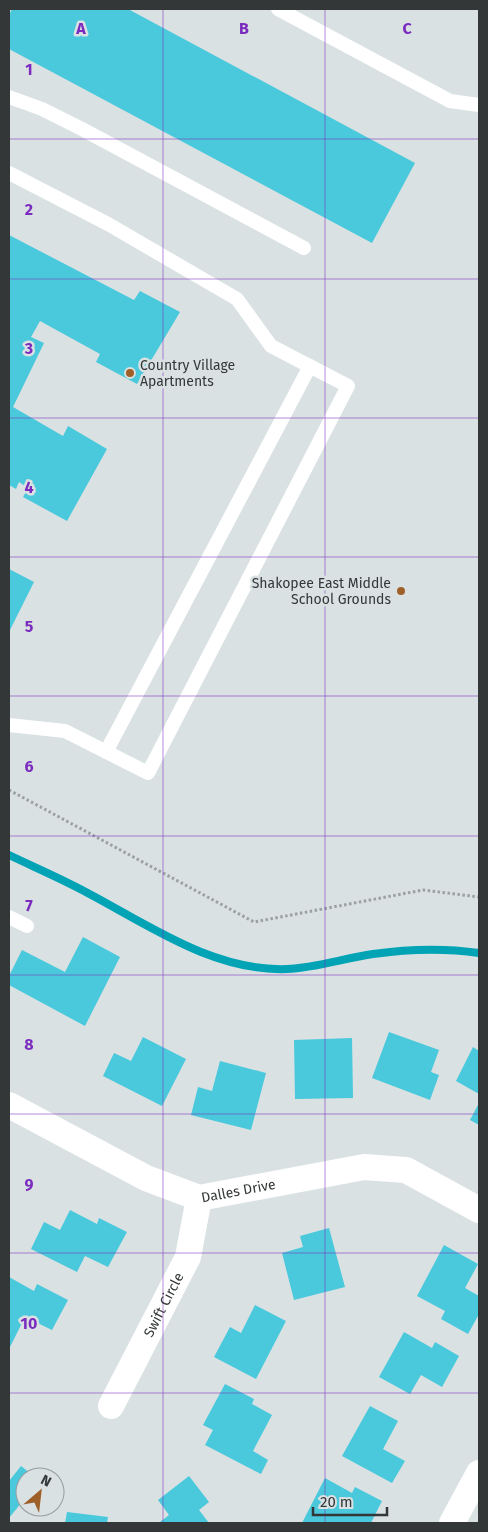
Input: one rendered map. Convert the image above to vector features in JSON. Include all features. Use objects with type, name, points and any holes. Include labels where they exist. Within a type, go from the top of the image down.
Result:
[{"type":"street","name":"Dalles Drive","points":[[9,1106],[146,1178],[199,1198],[364,1167],[406,1170],[479,1210]]},
{"type":"street","name":"Swift Circle","points":[[111,1406],[188,1257],[199,1198]]},
{"type":"street","points":[[452,1523],[479,1473]]},
{"type":"lane","points":[[278,9],[450,101],[479,105]]},
{"type":"lane","points":[[9,97],[42,109],[82,129],[304,248]]},
{"type":"lane","points":[[9,172],[108,224],[236,299],[271,346],[348,386],[148,773],[65,731],[9,725]]},
{"type":"lane","points":[[106,752],[310,366]]},
{"type":"lane","points":[[9,916],[27,926]]},
{"type":"path","points":[[9,790],[254,922],[423,890],[479,896]]},
{"type":"building","points":[[12,9],[128,9],[415,163],[372,243],[9,49],[9,15]]},
{"type":"building","name":"Country Village Apartments","points":[[9,235],[134,300],[140,291],[180,312],[137,384],[96,362],[100,354],[40,321],[31,337],[44,343],[13,407],[63,436],[68,426],[107,449],[67,521],[23,497],[28,488],[19,482],[16,489],[9,485]]},
{"type":"building","points":[[9,569],[34,582],[9,632]]},
{"type":"building","points":[[83,937],[120,957],[85,1026],[9,985],[9,976],[22,950],[65,972]]},
{"type":"building","points":[[389,1032],[439,1050],[431,1072],[439,1075],[430,1100],[372,1078]]},
{"type":"building","points":[[143,1037],[186,1059],[162,1106],[103,1076],[114,1053],[131,1061]]},
{"type":"building","points":[[352,1038],[353,1098],[295,1099],[294,1040]]},
{"type":"building","points":[[473,1047],[479,1051],[479,1094],[456,1081]]},
{"type":"building","points":[[220,1061],[266,1073],[251,1130],[191,1115],[198,1087],[212,1091]]},
{"type":"building","points":[[479,1103],[479,1125],[470,1120]]},
{"type":"building","points":[[70,1210],[97,1224],[99,1218],[127,1232],[108,1267],[85,1256],[77,1272],[31,1249],[44,1222],[60,1230]]},
{"type":"building","points":[[329,1228],[345,1287],[294,1300],[282,1253],[303,1247],[300,1236]]},
{"type":"building","points":[[444,1245],[478,1264],[465,1288],[479,1296],[479,1314],[468,1334],[441,1319],[445,1311],[417,1296]]},
{"type":"building","points":[[9,1277],[34,1291],[37,1284],[68,1300],[52,1330],[25,1317],[9,1349]]},
{"type":"building","points":[[255,1305],[286,1321],[256,1379],[214,1357],[230,1327],[241,1333]]},
{"type":"building","points":[[404,1332],[432,1348],[435,1342],[459,1356],[442,1387],[421,1375],[410,1394],[379,1377]]},
{"type":"building","points":[[225,1384],[254,1399],[252,1404],[272,1415],[253,1451],[268,1460],[261,1474],[205,1445],[213,1430],[203,1425]]},
{"type":"building","points":[[370,1406],[398,1421],[383,1449],[405,1461],[392,1483],[342,1456]]},
{"type":"building","points":[[15,1474],[15,1511],[9,1518],[9,1481]]},
{"type":"building","points":[[189,1476],[209,1502],[199,1510],[209,1523],[161,1523],[169,1515],[158,1500]]},
{"type":"building","points":[[325,1478],[352,1493],[355,1487],[382,1501],[371,1523],[302,1523]]},
{"type":"building","points":[[67,1512],[108,1517],[107,1523],[65,1523]]},
{"type":"waterway","points":[[9,855],[75,886],[181,944],[233,963],[260,968],[287,969],[400,951],[440,950],[479,953]]},
{"type":"place","name":"Country Village Apartments","points":[[130,373]]},
{"type":"place","name":"Shakopee East Middle School Grounds","points":[[401,591]]}]
